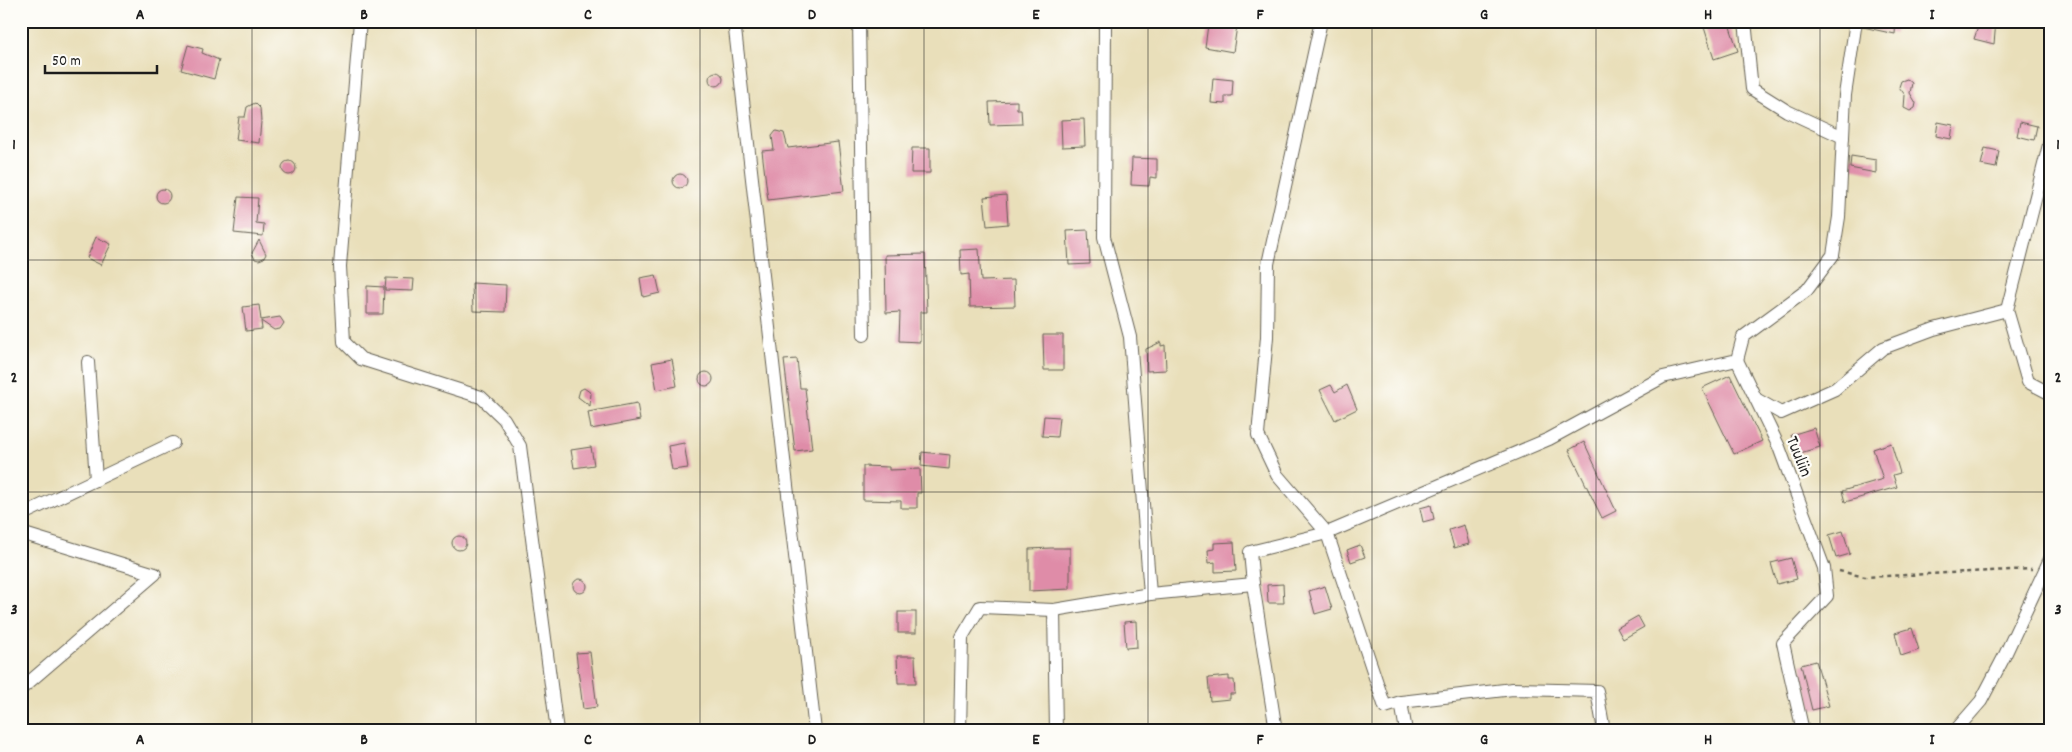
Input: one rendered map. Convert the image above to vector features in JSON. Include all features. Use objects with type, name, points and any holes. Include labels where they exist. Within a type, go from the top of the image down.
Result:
[{"type":"street","points":[[360,21],[340,266],[344,342],[361,359],[481,397],[504,419],[520,446],[557,731]]},
{"type":"street","points":[[734,21],[815,731]]},
{"type":"street","points":[[859,21],[864,334]]},
{"type":"street","points":[[1105,21],[1104,237],[1130,338],[1150,594]]},
{"type":"street","points":[[1321,21],[1268,264],[1267,337],[1258,435],[1277,475],[1327,533],[1385,707],[1401,702],[1512,690],[1597,691],[1604,731]]},
{"type":"street","points":[[1744,21],[1752,89],[1787,111],[1843,137]]},
{"type":"street","points":[[1276,731],[1253,584],[1250,552],[1327,533],[1549,439],[1663,377],[1737,360],[1743,337],[1807,290],[1833,255],[1839,217],[1845,95],[1856,21]]},
{"type":"street","points":[[2051,137],[2007,310],[2028,382],[2051,394]]},
{"type":"street","points":[[1756,399],[1781,413],[1835,389],[1883,348],[1934,329],[2007,310]]},
{"type":"street","name":"Tuuliin","points":[[1737,360],[1779,447],[1824,568],[1827,596],[1783,643],[1803,731]]},
{"type":"street","points":[[88,362],[96,480]]},
{"type":"street","points":[[21,515],[173,443]]},
{"type":"street","points":[[21,533],[155,574],[21,689]]},
{"type":"street","points":[[1955,731],[1981,701],[2048,563]]},
{"type":"street","points":[[960,731],[962,637],[980,607],[1054,610],[1150,594],[1253,584]]},
{"type":"street","points":[[1054,610],[1056,731]]},
{"type":"street","points":[[1401,702],[1406,731]]},
{"type":"path","points":[[1824,568],[1865,577],[2048,563]]},
{"type":"building","points":[[1702,21],[1728,21],[1738,51],[1714,59]]},
{"type":"building","points":[[1864,21],[1896,21],[1895,34],[1863,27]]},
{"type":"building","points":[[1980,21],[1996,21],[1994,44],[1974,39]]},
{"type":"building","points":[[1217,23],[1237,26],[1233,52],[1205,47],[1208,25],[1217,26]]},
{"type":"building","points":[[188,45],[203,49],[202,53],[219,60],[214,79],[181,70]]},
{"type":"building","points":[[716,72],[721,74],[723,79],[721,84],[716,86],[711,84],[709,79],[711,74]]},
{"type":"building","points":[[1213,78],[1233,80],[1232,96],[1225,96],[1225,104],[1211,103]]},
{"type":"building","points":[[1907,79],[1912,83],[1910,93],[1916,103],[1915,108],[1910,111],[1904,108],[1905,95],[1899,87],[1901,81]]},
{"type":"building","points":[[1017,101],[1017,109],[1021,109],[1022,124],[990,125],[989,102]]},
{"type":"building","points":[[255,103],[260,108],[259,143],[236,140],[239,117],[245,117],[247,107]]},
{"type":"building","points":[[1084,119],[1085,146],[1062,147],[1061,120]]},
{"type":"building","points":[[1938,122],[1953,125],[1951,139],[1936,136]]},
{"type":"building","points":[[2020,122],[2037,126],[2034,140],[2017,136]]},
{"type":"building","points":[[776,131],[784,133],[788,148],[838,142],[844,191],[768,200],[762,151],[774,150],[772,136]]},
{"type":"building","points":[[912,148],[930,148],[930,173],[911,173]]},
{"type":"building","points":[[1985,148],[1999,151],[1996,168],[1981,165]]},
{"type":"building","points":[[1851,156],[1876,160],[1876,173],[1850,168]]},
{"type":"building","points":[[1132,158],[1157,159],[1157,178],[1150,177],[1149,186],[1131,185]]},
{"type":"building","points":[[289,161],[294,163],[296,168],[294,173],[289,175],[284,173],[282,168],[284,163]]},
{"type":"building","points":[[680,174],[685,176],[687,181],[685,186],[680,188],[675,186],[673,181],[675,176]]},
{"type":"building","points":[[163,189],[168,191],[170,196],[168,201],[163,203],[158,201],[156,196],[158,191]]},
{"type":"building","points":[[1006,195],[1008,224],[987,226],[984,197]]},
{"type":"building","points":[[238,197],[258,198],[256,223],[264,224],[263,236],[234,233]]},
{"type":"building","points":[[1088,230],[1090,264],[1069,265],[1067,231]]},
{"type":"building","points":[[96,237],[111,244],[101,265],[87,258]]},
{"type":"building","points":[[259,240],[266,254],[264,258],[259,260],[255,259],[252,253]]},
{"type":"building","points":[[979,249],[981,281],[1014,280],[1015,306],[970,307],[969,274],[961,275],[960,250]]},
{"type":"building","points":[[925,254],[927,312],[920,312],[920,342],[899,341],[900,312],[886,313],[885,255]]},
{"type":"building","points":[[656,275],[660,293],[643,297],[640,278]]},
{"type":"building","points":[[386,278],[414,279],[413,291],[385,290]]},
{"type":"building","points":[[472,283],[506,285],[505,312],[473,311]]},
{"type":"building","points":[[367,286],[384,287],[383,314],[367,314]]},
{"type":"building","points":[[259,305],[261,320],[280,317],[284,323],[280,329],[274,330],[261,321],[262,329],[246,331],[243,307]]},
{"type":"building","points":[[1043,335],[1063,335],[1063,370],[1044,370]]},
{"type":"building","points":[[1161,342],[1161,346],[1165,345],[1166,370],[1147,371],[1146,349]]},
{"type":"building","points":[[672,359],[677,386],[657,390],[652,363]]},
{"type":"building","points":[[797,359],[800,388],[805,388],[812,449],[795,451],[784,360]]},
{"type":"building","points":[[706,372],[711,374],[713,379],[711,384],[706,386],[701,384],[699,379],[701,374]]},
{"type":"building","points":[[1730,375],[1762,441],[1734,454],[1702,388]]},
{"type":"building","points":[[1331,385],[1335,392],[1347,385],[1357,409],[1335,420],[1320,390]]},
{"type":"building","points":[[584,388],[591,393],[590,406],[578,397],[580,390]]},
{"type":"building","points":[[637,403],[640,420],[591,429],[588,412]]},
{"type":"building","points":[[1044,416],[1059,417],[1057,437],[1042,436]]},
{"type":"building","points":[[1814,428],[1820,447],[1797,454],[1791,435]]},
{"type":"building","points":[[1584,442],[1616,511],[1602,518],[1569,450]]},
{"type":"building","points":[[684,443],[688,468],[672,470],[668,446]]},
{"type":"building","points":[[1891,443],[1900,473],[1893,475],[1897,487],[1845,502],[1842,491],[1883,479],[1873,449]]},
{"type":"building","points":[[591,447],[594,465],[574,468],[571,450]]},
{"type":"building","points":[[922,452],[950,455],[949,469],[921,466]]},
{"type":"building","points":[[863,466],[889,467],[889,470],[920,469],[921,493],[917,493],[917,508],[901,508],[901,501],[863,500]]},
{"type":"building","points":[[1431,505],[1434,519],[1423,522],[1420,508]]},
{"type":"building","points":[[1464,525],[1469,544],[1454,548],[1449,530]]},
{"type":"building","points":[[1843,531],[1850,554],[1836,558],[1829,535]]},
{"type":"building","points":[[459,536],[464,538],[466,543],[464,548],[459,550],[454,548],[452,543],[454,538]]},
{"type":"building","points":[[1234,542],[1236,571],[1215,572],[1215,562],[1209,563],[1208,550],[1214,549],[1214,543]]},
{"type":"building","points":[[1360,545],[1365,557],[1351,562],[1347,550]]},
{"type":"building","points":[[1070,548],[1070,589],[1029,591],[1029,549]]},
{"type":"building","points":[[1791,558],[1797,579],[1777,584],[1771,563]]},
{"type":"building","points":[[580,579],[585,581],[587,586],[585,591],[580,593],[575,591],[573,586],[575,581]]},
{"type":"building","points":[[1283,584],[1284,603],[1268,603],[1267,585]]},
{"type":"building","points":[[1325,586],[1332,609],[1315,614],[1309,591]]},
{"type":"building","points":[[898,612],[916,612],[916,633],[898,633]]},
{"type":"building","points":[[1638,616],[1644,627],[1623,639],[1617,628]]},
{"type":"building","points":[[1136,621],[1137,647],[1126,648],[1124,622]]},
{"type":"building","points":[[1912,628],[1919,650],[1901,656],[1895,633]]},
{"type":"building","points":[[590,652],[597,707],[583,709],[576,653]]},
{"type":"building","points":[[897,656],[915,656],[916,683],[898,683]]},
{"type":"building","points":[[1816,661],[1829,706],[1812,710],[1801,665]]},
{"type":"building","points":[[1229,676],[1229,680],[1234,680],[1235,694],[1230,694],[1230,699],[1210,701],[1208,678]]}]
